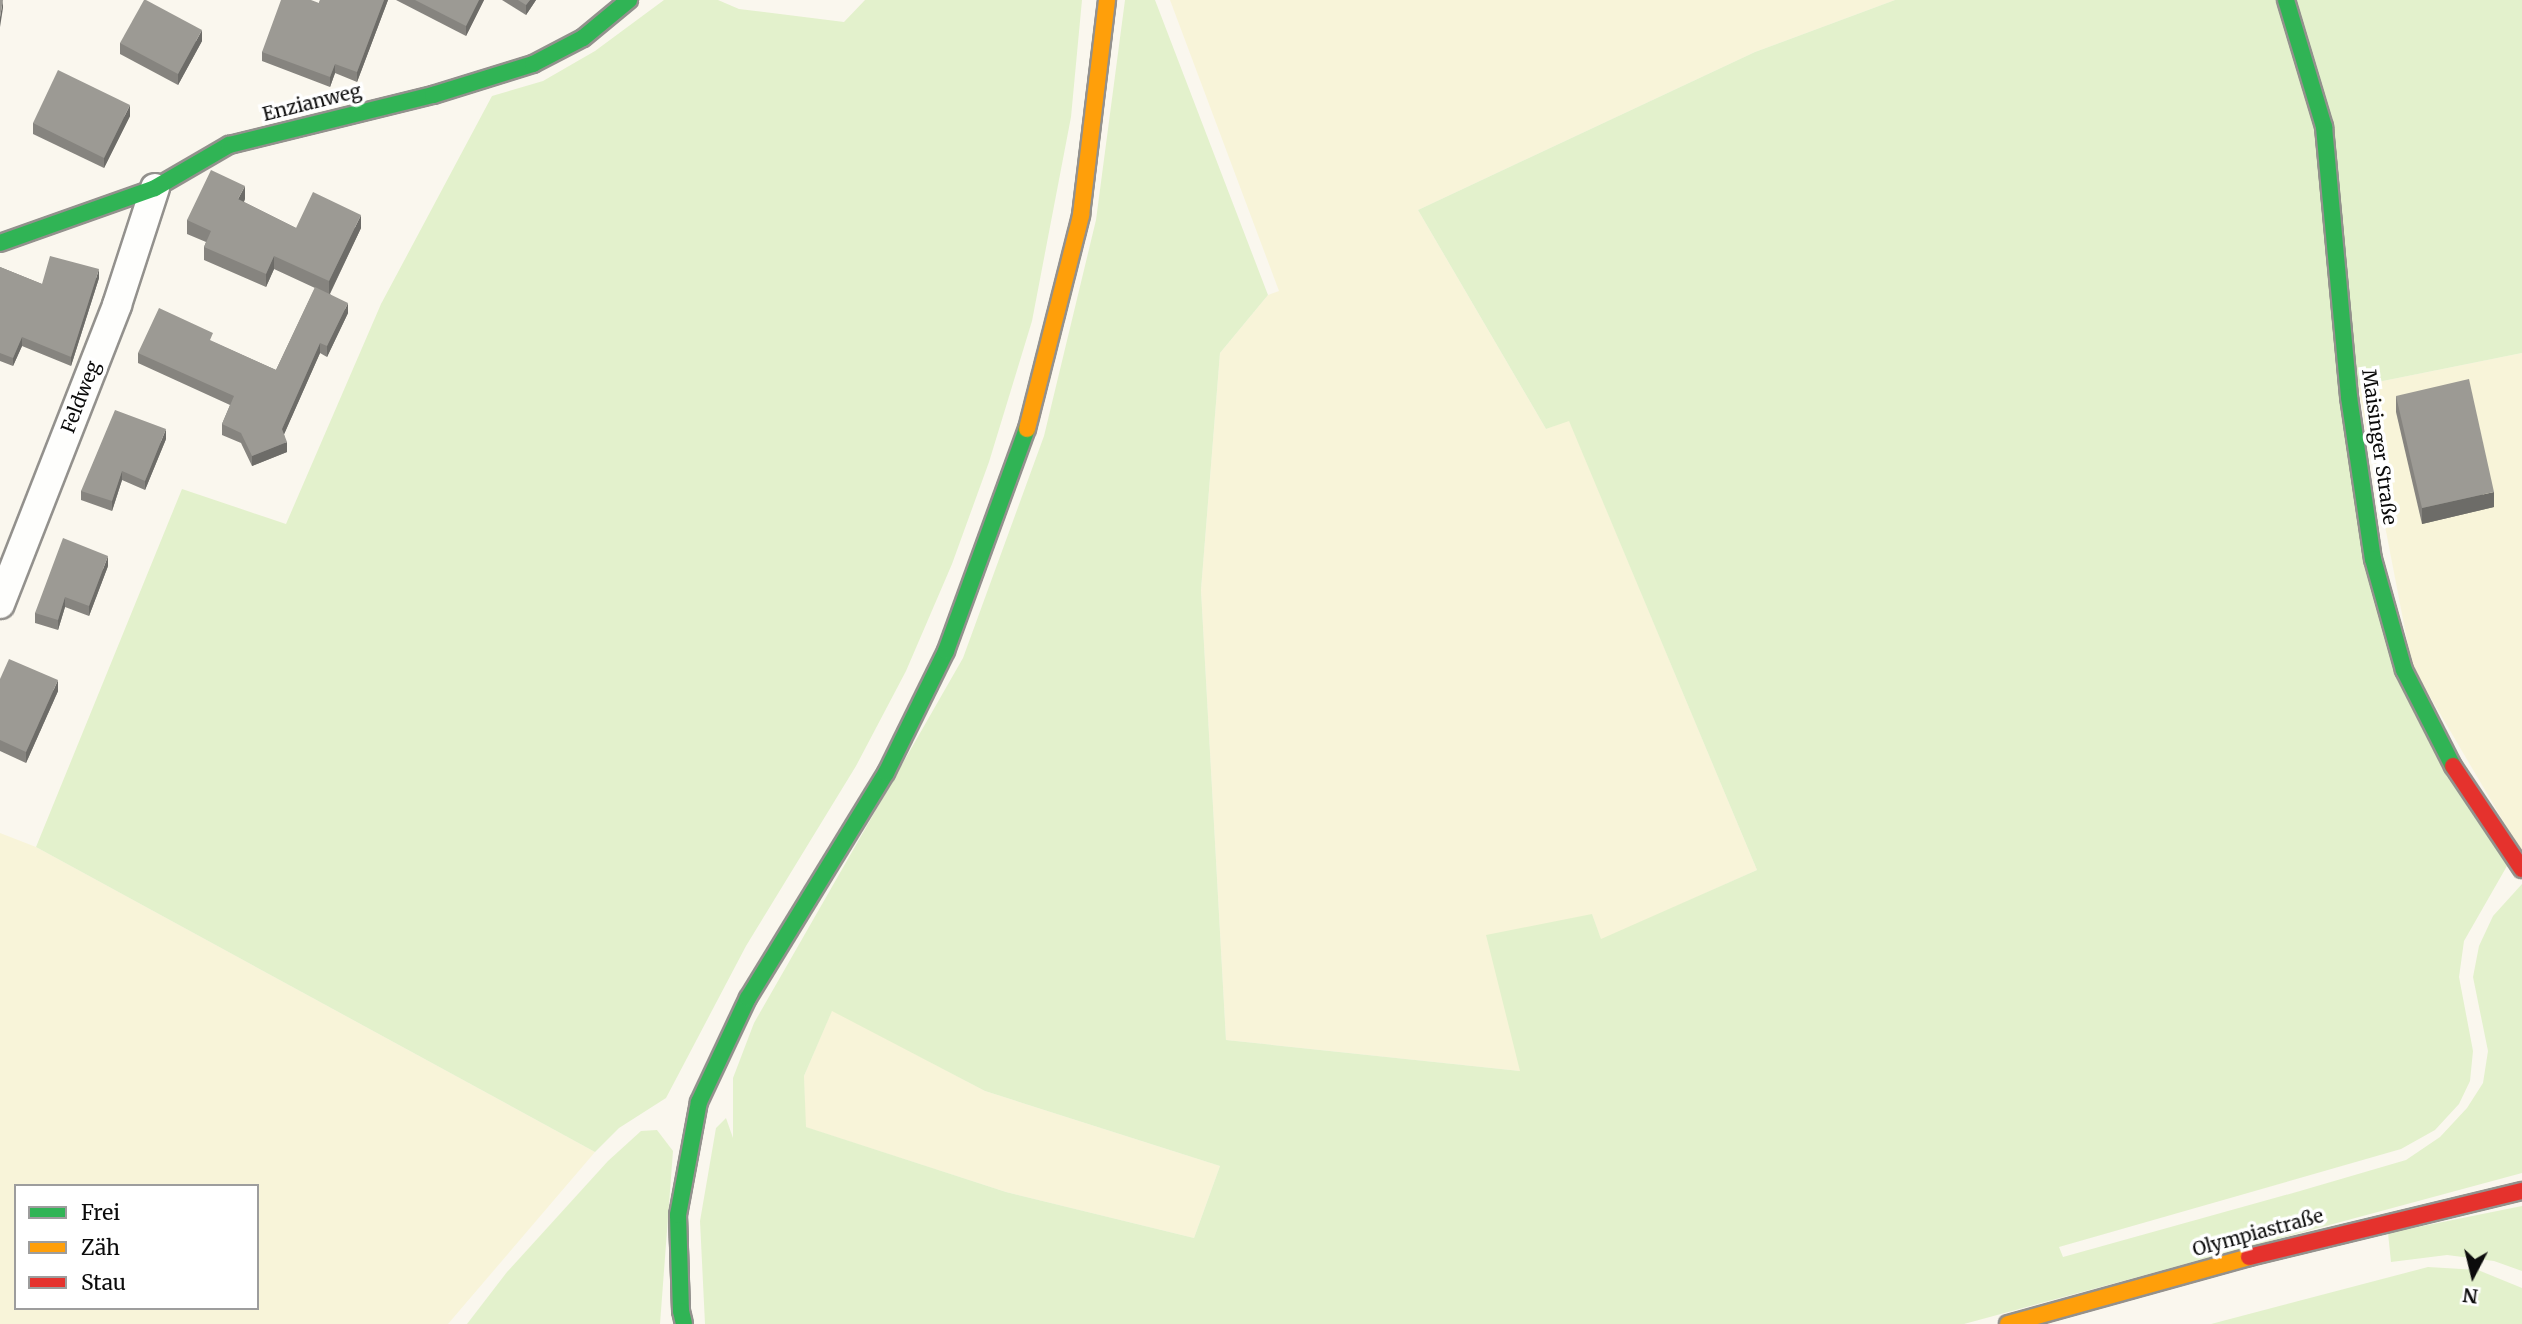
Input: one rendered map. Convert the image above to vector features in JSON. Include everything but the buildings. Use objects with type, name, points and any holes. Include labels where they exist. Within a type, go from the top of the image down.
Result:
[{"type":"street","name":"Enzianweg","points":[[0,243],[155,188],[229,145],[433,95],[533,64],[583,38],[629,0]]},
{"type":"street","points":[[682,1320],[678,1215],[699,1102],[748,998],[886,773],[940,663],[1026,434],[1081,215],[1107,0]]},
{"type":"street","name":"Maisinger Straße","points":[[2286,0],[2324,127],[2349,397],[2386,612],[2404,670],[2463,785],[2522,869]]},
{"type":"street","name":"Feldweg","points":[[0,604],[117,305],[155,188]]},
{"type":"street","name":"Olympiastraße","points":[[2008,1324],[2311,1240],[2522,1191]]},
{"type":"shaded area","points":[[1170,0],[1895,0],[1755,52],[1418,210],[1546,429],[1569,420],[1757,870],[1601,940],[1592,914],[1520,1071],[1226,1040],[1201,590],[1220,353],[1268,295],[1279,291]]},
{"type":"shaded area","points":[[2522,353],[2522,853],[2412,666],[2358,386]]},
{"type":"shaded area","points":[[0,833],[36,847],[595,1152],[448,1324],[0,1324]]},
{"type":"shaded area","points":[[832,1010],[985,1091],[1220,1166],[1194,1238],[1006,1192],[805,1127],[804,1076]]},
{"type":"green space","points":[[664,0],[718,0],[739,9],[844,22],[865,0],[1082,0],[1071,117],[1032,321],[989,462],[952,564],[906,671],[856,766],[746,946],[666,1098],[619,1128],[595,1152],[36,847],[182,489],[286,524],[381,304],[492,96],[543,81],[595,51]]},
{"type":"green space","points":[[1125,0],[1155,0],[1268,295],[1220,353],[1201,590],[1226,1040],[1520,1071],[1486,935],[1592,914],[1601,939],[1757,870],[1569,421],[1546,429],[1418,210],[1755,52],[1895,0],[2522,0],[2522,353],[2358,386],[2364,562],[2507,866],[2464,941],[2459,977],[2473,1051],[2470,1081],[2459,1104],[2435,1130],[2401,1149],[2059,1247],[2063,1257],[2300,1191],[2406,1160],[2440,1137],[2467,1108],[2483,1083],[2488,1051],[2473,977],[2479,946],[2493,916],[2522,884],[2522,1173],[1964,1324],[705,1324],[700,1221],[716,1128],[726,1118],[733,1138],[733,1078],[754,1023],[963,658],[1044,436],[1096,220]],"holes":[[[832,1011],[985,1091],[1220,1166],[1194,1238],[1006,1192],[806,1127],[804,1076]]]},
{"type":"green space","points":[[657,1130],[673,1151],[660,1324],[467,1324],[507,1272],[608,1161],[641,1131]]},
{"type":"green space","points":[[2522,1206],[2522,1271],[2494,1261],[2447,1255],[2391,1262],[2388,1233]]},
{"type":"green space","points":[[2428,1267],[2478,1270],[2522,1288],[2522,1324],[2211,1324]]},
{"type":"traffic: fast","points":[[0,243],[155,188],[229,145],[433,95],[533,64],[583,38],[629,0]]},
{"type":"traffic: fast","points":[[2286,0],[2324,127],[2349,397],[2373,559],[2404,670],[2453,766]]},
{"type":"traffic: fast","points":[[681,1311],[678,1215],[699,1102],[748,998],[886,773],[946,651],[1027,429]]},
{"type":"traffic: fast","points":[[681,1311],[684,1324]]},
{"type":"traffic: slow","points":[[1027,429],[1081,215],[1107,0]]},
{"type":"traffic: slow","points":[[2008,1324],[2249,1257]]},
{"type":"traffic: jam","points":[[2453,766],[2522,869]]},
{"type":"traffic: jam","points":[[2249,1257],[2522,1191]]}]
